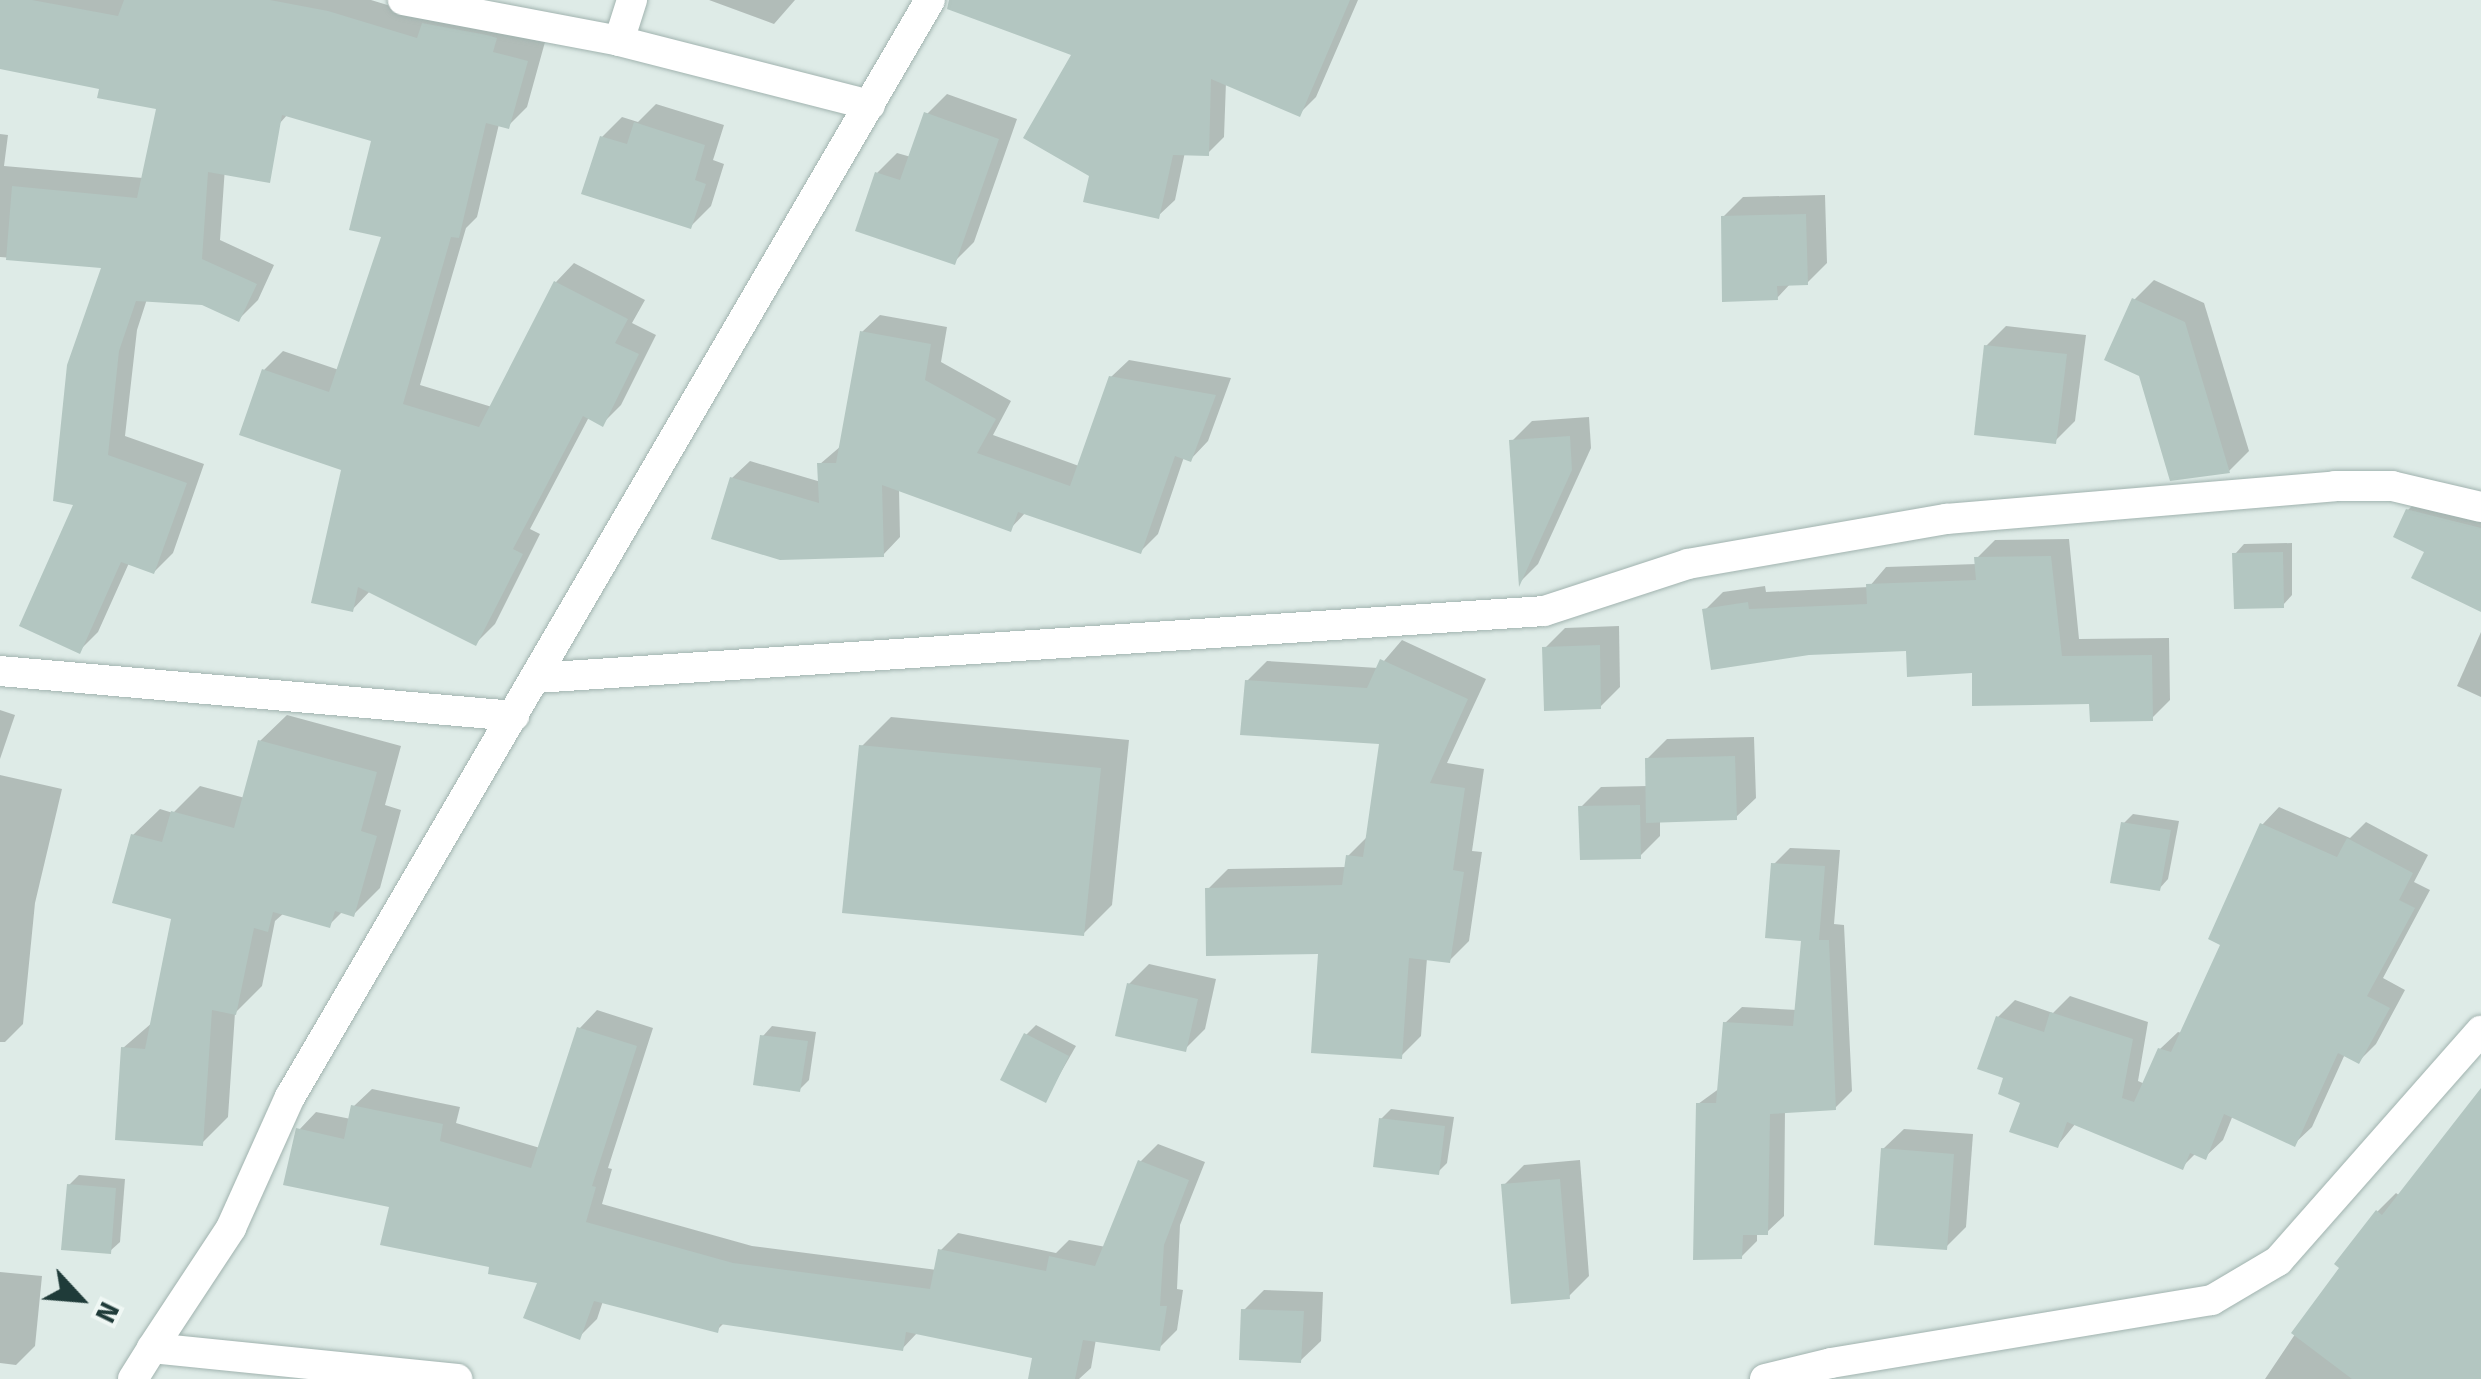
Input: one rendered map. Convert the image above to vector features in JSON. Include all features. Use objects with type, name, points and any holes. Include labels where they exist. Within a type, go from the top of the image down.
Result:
[{"type":"street","points":[[403,0],[619,41],[870,105]]},
{"type":"street","points":[[619,41],[632,0]]},
{"type":"street","points":[[132,1379],[231,1228],[290,1097],[930,0]]},
{"type":"street","points":[[536,678],[1544,611],[1688,564],[1946,519],[2354,486],[2392,486],[2481,507]]},
{"type":"street","points":[[0,671],[514,716]]},
{"type":"street","points":[[1766,1379],[1830,1363],[2212,1300],[2278,1261],[2481,1031]]},
{"type":"street","points":[[152,1348],[457,1379]]},
{"type":"building","points":[[0,0],[32,0],[118,16],[124,0],[270,0],[328,11],[417,38],[422,23],[487,35],[497,38],[493,52],[528,61],[509,129],[486,123],[459,238],[451,237],[403,404],[479,427],[554,281],[628,319],[615,343],[639,354],[603,427],[583,416],[513,549],[523,554],[476,646],[358,587],[353,612],[311,603],[341,470],[239,435],[262,369],[329,392],[381,237],[349,230],[371,141],[282,115],[270,183],[208,172],[202,259],[257,284],[239,322],[202,305],[136,301],[119,351],[108,455],[187,483],[154,574],[121,562],[80,654],[19,626],[73,505],[53,501],[67,365],[101,268],[6,260],[12,186],[137,198],[156,109],[97,98],[99,89],[0,69]]},
{"type":"building","points":[[949,0],[1350,0],[1300,117],[1211,79],[1209,156],[1173,155],[1159,219],[1083,202],[1089,176],[1023,138],[1071,55],[947,9]]},
{"type":"building","points":[[924,112],[999,139],[955,265],[855,231],[875,172],[900,180]]},
{"type":"building","points":[[634,122],[705,145],[695,180],[706,184],[691,229],[581,194],[600,136],[627,144]]},
{"type":"building","points":[[1806,214],[1808,285],[1777,286],[1778,300],[1722,302],[1721,216]]},
{"type":"building","points":[[2132,298],[2185,322],[2230,473],[2170,481],[2139,376],[2104,360]]},
{"type":"building","points":[[860,331],[931,344],[925,380],[996,419],[977,453],[1070,486],[1109,376],[1216,395],[1191,462],[1175,456],[1141,554],[1018,512],[1011,532],[882,485],[884,557],[780,560],[711,539],[730,477],[819,503],[817,463],[836,463]]},
{"type":"building","points":[[1984,345],[2067,354],[2056,444],[1974,435]]},
{"type":"building","points":[[1570,436],[1572,470],[1519,587],[1509,440]]},
{"type":"building","points":[[2406,509],[2481,528],[2481,612],[2411,578],[2424,552],[2393,537]]},
{"type":"building","points":[[2283,552],[2284,608],[2234,609],[2232,553]]},
{"type":"building","points":[[2051,556],[2062,656],[2152,655],[2153,721],[2090,722],[2089,704],[1972,706],[1972,673],[1907,677],[1906,651],[1809,655],[1711,670],[1702,609],[1748,602],[1749,609],[1867,604],[1866,584],[1976,580],[1974,557]]},
{"type":"building","points":[[1600,645],[1601,709],[1544,711],[1542,647]]},
{"type":"building","points":[[1380,659],[1468,699],[1430,783],[1465,788],[1453,870],[1464,872],[1450,963],[1409,958],[1402,1059],[1311,1053],[1318,954],[1206,956],[1205,888],[1342,885],[1346,855],[1363,857],[1379,744],[1240,735],[1245,680],[1367,688]]},
{"type":"building","points":[[258,740],[377,772],[361,831],[377,836],[354,917],[335,911],[330,928],[273,912],[268,932],[254,928],[236,1015],[212,1010],[203,1146],[115,1140],[121,1047],[145,1049],[171,919],[112,903],[131,834],[162,842],[171,811],[234,828]]},
{"type":"building","points":[[859,745],[1101,768],[1084,936],[842,913]]},
{"type":"building","points":[[1735,756],[1737,820],[1646,823],[1645,758]]},
{"type":"building","points":[[1640,805],[1641,859],[1580,860],[1578,806]]},
{"type":"building","points":[[2121,822],[2171,830],[2160,891],[2110,883]]},
{"type":"building","points":[[2260,823],[2337,857],[2347,838],[2413,873],[2399,900],[2415,908],[2367,996],[2390,1008],[2359,1064],[2338,1053],[2295,1147],[2224,1114],[2206,1160],[2190,1153],[2183,1170],[2067,1122],[2058,1148],[2009,1132],[2020,1103],[1998,1094],[2003,1078],[1977,1069],[1996,1016],[2044,1032],[2050,1012],[2133,1039],[2122,1098],[2134,1102],[2158,1048],[2171,1052],[2220,945],[2208,939]]},
{"type":"building","points":[[1771,863],[1825,866],[1819,940],[1829,940],[1836,1110],[1770,1114],[1768,1235],[1743,1235],[1742,1259],[1693,1260],[1696,1103],[1716,1103],[1723,1022],[1793,1026],[1801,941],[1765,938]]},
{"type":"building","points":[[1127,983],[1198,999],[1186,1052],[1115,1036]]},
{"type":"building","points":[[577,1027],[637,1046],[592,1186],[596,1187],[586,1222],[733,1263],[930,1289],[938,1249],[1046,1271],[1049,1256],[1095,1266],[1138,1160],[1189,1180],[1164,1245],[1160,1306],[1167,1306],[1160,1351],[1083,1340],[1075,1379],[1028,1379],[1032,1358],[906,1332],[903,1351],[720,1324],[718,1333],[594,1301],[580,1340],[523,1318],[537,1283],[488,1274],[489,1267],[380,1245],[389,1207],[283,1185],[296,1128],[344,1139],[351,1105],[443,1124],[440,1141],[531,1168]]},
{"type":"building","points":[[1024,1033],[1069,1056],[1046,1103],[1000,1080]]},
{"type":"building","points":[[760,1035],[808,1041],[800,1092],[753,1085]]},
{"type":"building","points":[[2481,1088],[2481,1379],[2352,1379],[2291,1333],[2339,1268],[2334,1264],[2376,1210],[2382,1215]]},
{"type":"building","points":[[1379,1118],[1445,1126],[1439,1175],[1373,1167]]},
{"type":"building","points":[[1881,1148],[1954,1154],[1947,1250],[1874,1245]]},
{"type":"building","points":[[1560,1179],[1570,1299],[1511,1304],[1501,1184]]},
{"type":"building","points":[[67,1184],[116,1188],[111,1254],[61,1250]]},
{"type":"building","points":[[1241,1309],[1304,1311],[1301,1363],[1239,1360]]}]
